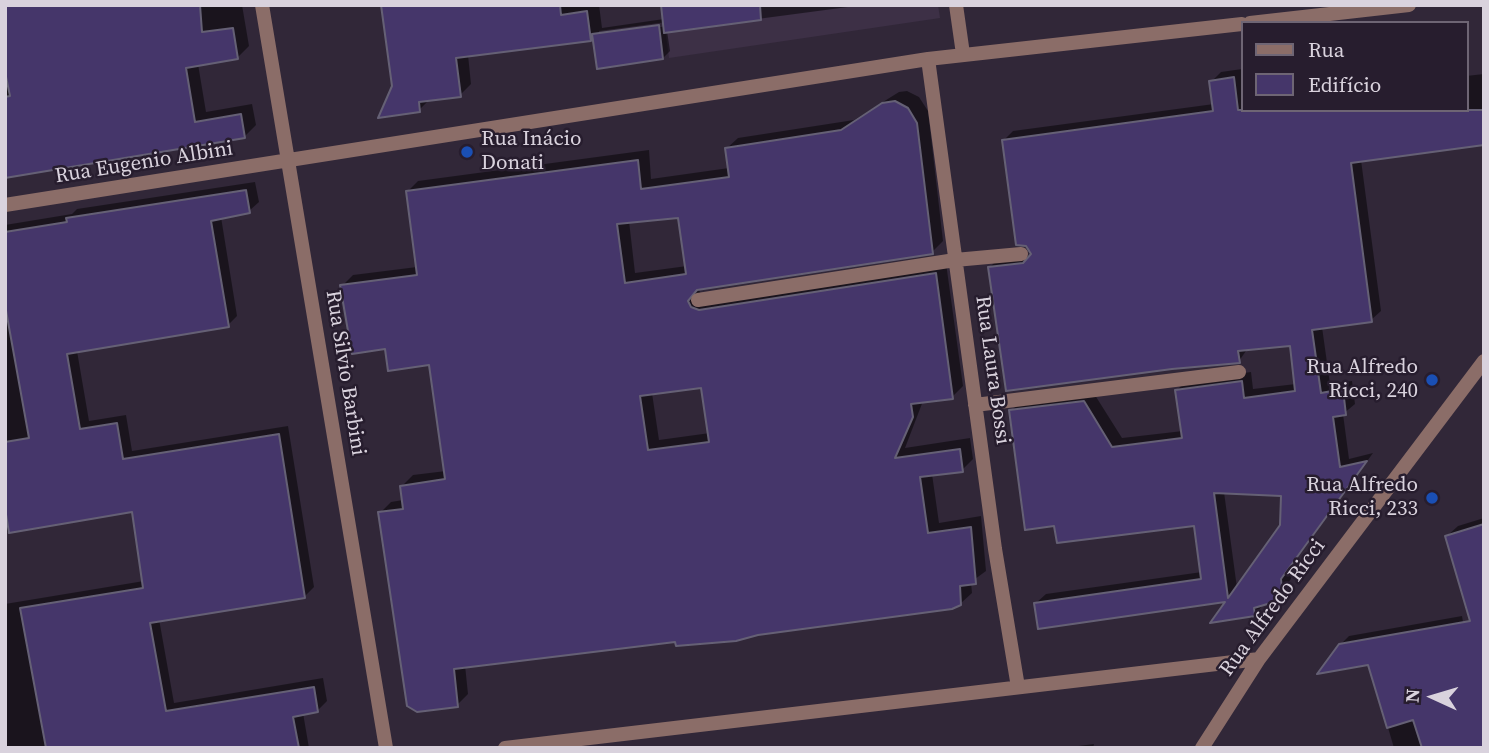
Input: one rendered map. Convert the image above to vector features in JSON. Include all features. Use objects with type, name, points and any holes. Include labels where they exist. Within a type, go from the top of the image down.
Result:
[{"type":"street","name":"Rua Silvio Barbini","points":[[262,5],[386,748]]},
{"type":"street","points":[[956,5],[963,54]]},
{"type":"street","points":[[1269,21],[1409,5]]},
{"type":"street","points":[[289,162],[928,59],[1240,24]]},
{"type":"street","name":"Rua Laura Bossi","points":[[928,59],[975,405],[1018,687]]},
{"type":"street","name":"Rua Eugenio Albini","points":[[5,205],[289,162]]},
{"type":"street","points":[[698,300],[955,260],[1021,254]]},
{"type":"street","name":"Rua Alfredo Ricci","points":[[1202,748],[1259,659],[1484,361]]},
{"type":"street","points":[[975,405],[1239,372]]},
{"type":"street","points":[[505,748],[1259,659]]},
{"type":"shaded area","points":[[662,5],[938,5],[940,18],[669,58]]},
{"type":"building","points":[[5,5],[200,5],[202,32],[233,28],[238,59],[186,68],[195,122],[241,114],[245,138],[5,178],[5,97],[10,96],[5,72]]},
{"type":"building","points":[[381,5],[560,5],[561,15],[587,11],[591,41],[456,58],[461,97],[419,102],[420,112],[378,118],[392,86]]},
{"type":"building","points":[[661,5],[760,5],[761,20],[664,33]]},
{"type":"building","points":[[659,25],[663,59],[597,69],[592,34]]},
{"type":"building","points":[[1234,77],[1240,112],[1484,110],[1484,145],[1351,163],[1372,322],[1312,330],[1321,393],[1343,389],[1346,415],[1333,417],[1340,467],[1367,461],[1281,579],[1282,590],[1274,602],[1254,608],[1255,616],[1210,623],[1225,602],[1038,629],[1034,603],[1201,579],[1194,526],[1057,543],[1054,526],[1025,530],[1009,410],[1084,401],[1112,447],[1182,438],[1175,390],[1242,381],[1244,398],[1295,391],[1290,346],[1238,351],[1240,363],[1172,369],[1006,391],[988,267],[1023,263],[1031,254],[1026,246],[1016,245],[1002,140],[1213,111],[1209,81]],"holes":[[[1214,493],[1281,496],[1280,525],[1228,598]]]},
{"type":"building","points":[[895,101],[908,108],[917,123],[933,254],[697,290],[688,301],[691,307],[699,310],[936,273],[953,399],[911,404],[913,417],[895,458],[960,449],[963,472],[920,477],[928,533],[971,527],[976,584],[960,586],[961,605],[952,609],[758,635],[736,641],[676,646],[675,642],[454,669],[458,707],[417,712],[407,706],[378,512],[403,509],[400,486],[445,479],[429,365],[388,371],[385,349],[352,354],[340,285],[417,275],[406,191],[638,160],[641,189],[729,177],[725,148],[841,130],[882,103]],"holes":[[[678,218],[686,274],[625,283],[617,224]],[[701,388],[709,442],[648,450],[640,396]]]},
{"type":"building","points":[[246,190],[250,213],[211,221],[229,327],[67,354],[80,429],[117,423],[123,459],[279,434],[305,598],[150,623],[166,711],[314,687],[318,712],[293,717],[299,748],[46,748],[20,608],[143,588],[132,512],[9,533],[5,508],[5,442],[29,438],[5,305],[5,232],[67,222],[66,218]]},
{"type":"building","points":[[1484,524],[1484,748],[1422,748],[1413,720],[1387,728],[1368,665],[1317,674],[1339,644],[1470,621],[1445,536]]},
{"type":"place","name":"Rua Inácio Donati","points":[[467,152]]},
{"type":"place","name":"Rua Alfredo Ricci, 240","points":[[1432,380]]},
{"type":"place","name":"Rua Alfredo Ricci, 233","points":[[1432,498]]}]
